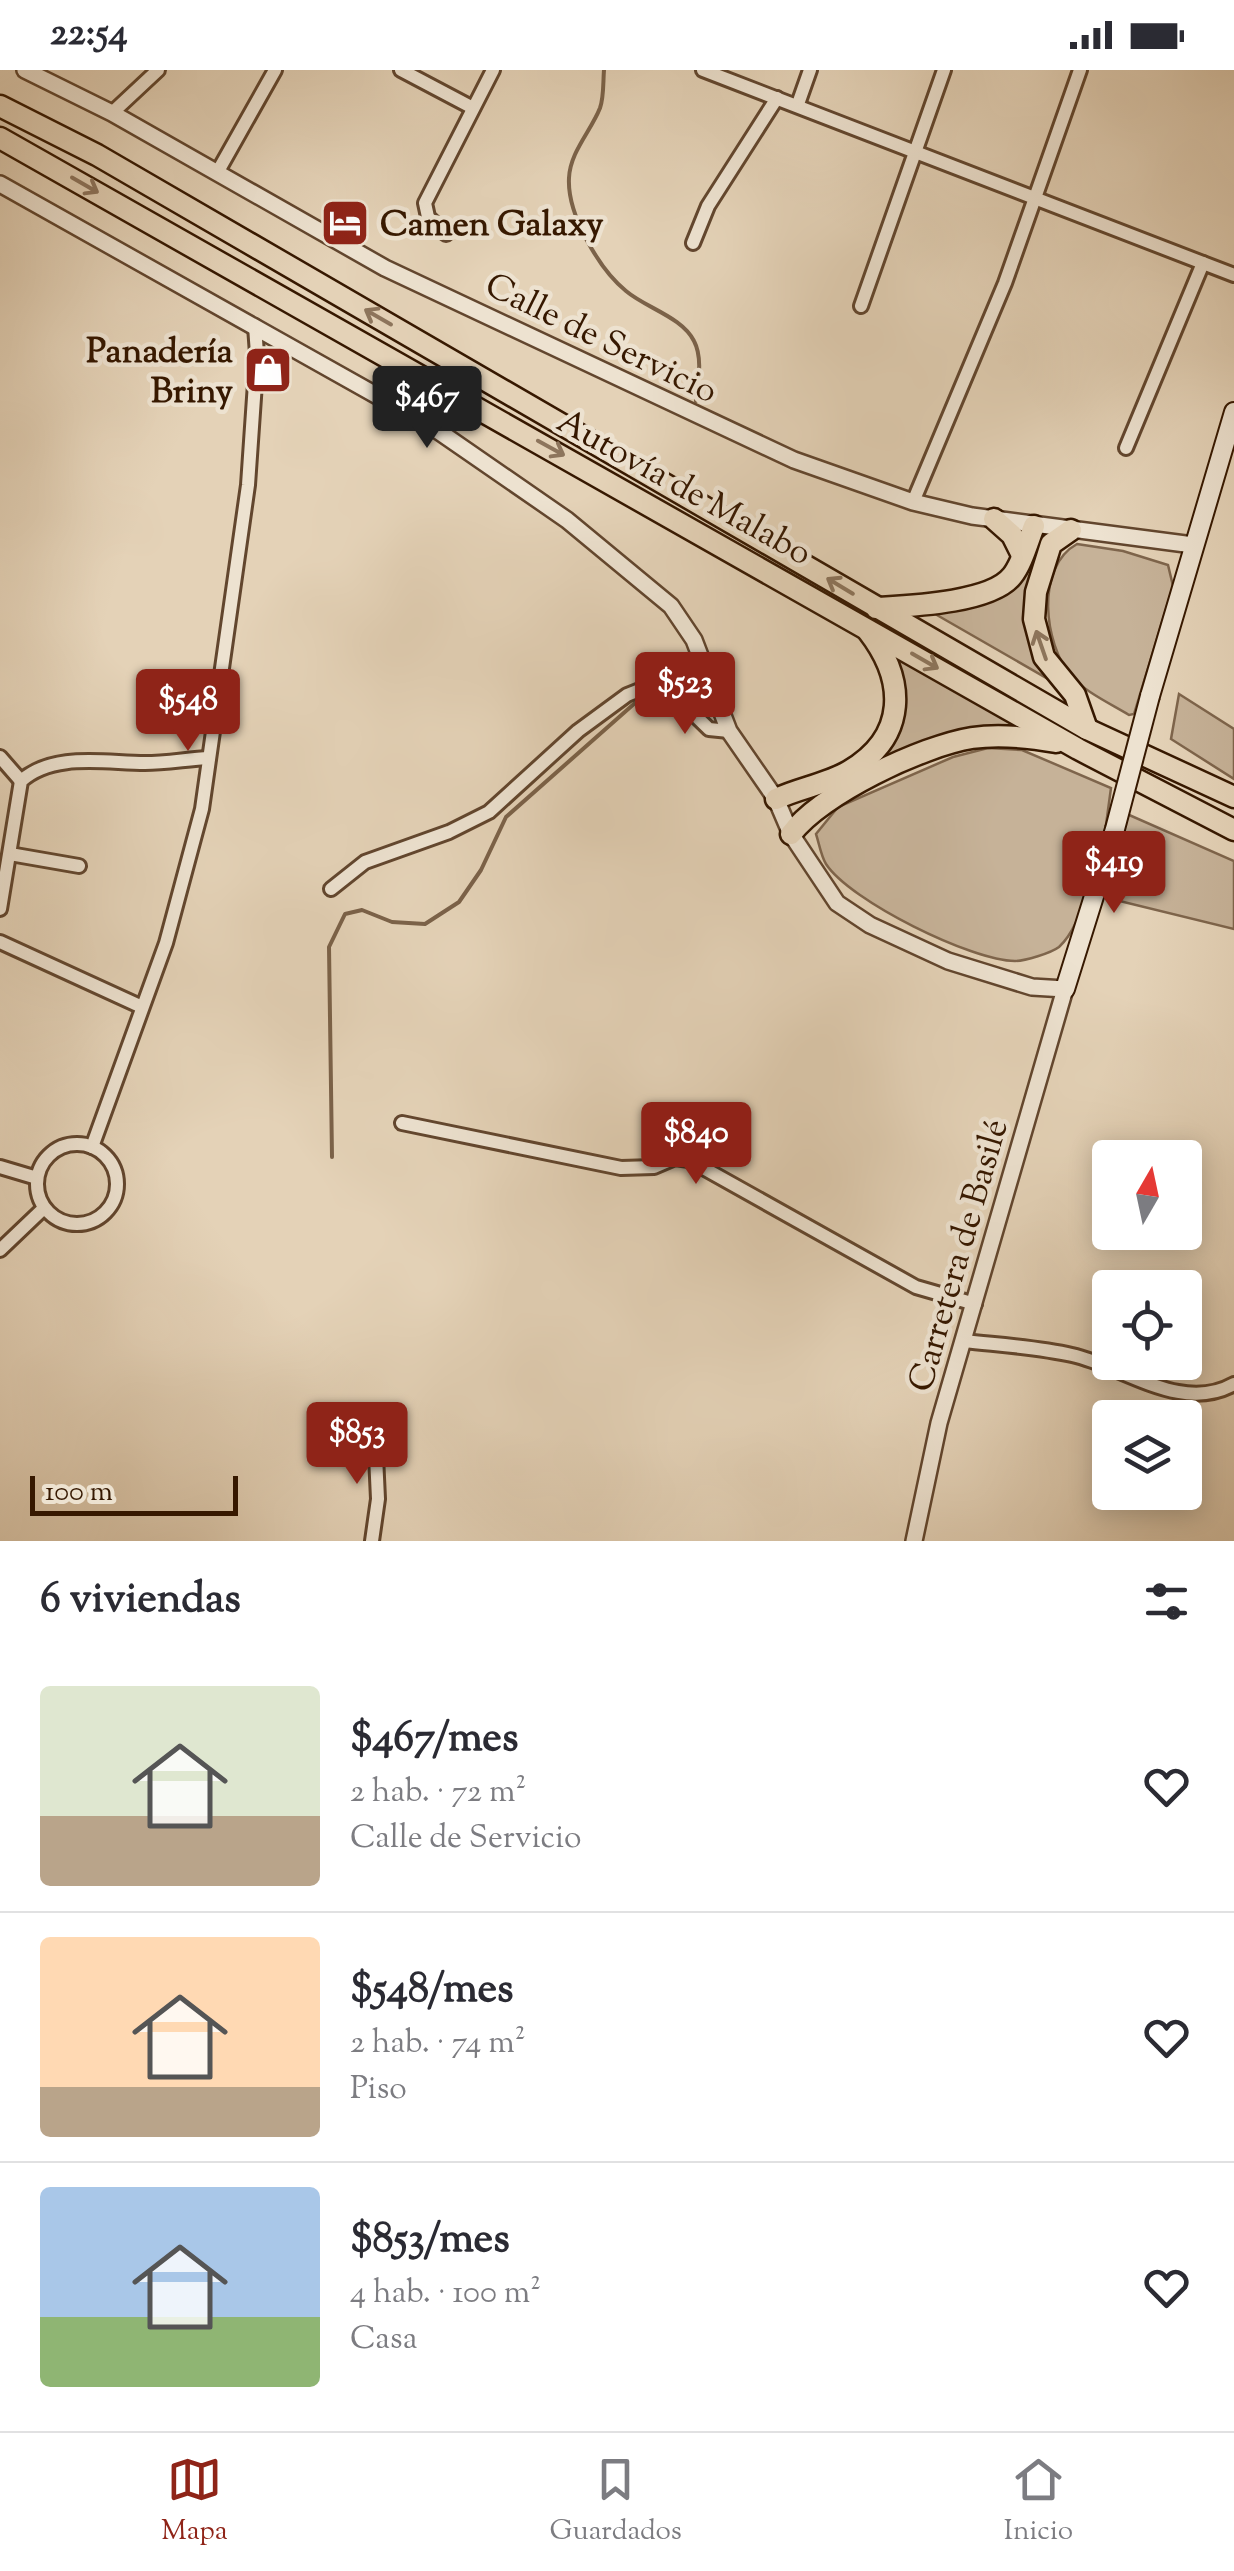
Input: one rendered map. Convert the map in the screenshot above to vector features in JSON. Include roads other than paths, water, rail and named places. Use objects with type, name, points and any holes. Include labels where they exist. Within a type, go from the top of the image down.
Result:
[{"type":"highway","name":"Autovía de Malabo","points":[[0,106],[97,155],[870,617],[1078,749],[1234,830]]},
{"type":"highway","name":"Autovía de Malabo","points":[[0,138],[870,617],[1234,798]]},
{"type":"highway","points":[[994,519],[1012,535],[1021,553]]},
{"type":"highway","points":[[776,799],[850,771],[875,752],[889,727],[896,701],[896,681],[870,617],[996,588],[1015,574],[1034,526]]},
{"type":"highway","points":[[1071,530],[1051,544],[1036,592],[1034,618],[1044,657],[1075,695],[1088,728]]},
{"type":"highway","points":[[791,834],[805,815],[830,796],[950,743],[1018,736],[1078,749]]},
{"type":"main road","points":[[1065,989],[1115,829],[1193,544],[1234,412]]},
{"type":"street","name":"Calle de Servicio","points":[[26,70],[112,114],[384,268],[748,441],[913,502],[1034,526],[1193,544]]},
{"type":"street","points":[[112,114],[158,70]]},
{"type":"street","points":[[217,173],[275,70]]},
{"type":"street","points":[[401,70],[473,108]]},
{"type":"street","points":[[446,234],[428,217],[425,203],[493,70]]},
{"type":"street","points":[[702,70],[1234,275]]},
{"type":"street","points":[[798,104],[810,70]]},
{"type":"street","points":[[861,306],[944,70]]},
{"type":"street","points":[[913,502],[1006,283],[1080,70]]},
{"type":"street","points":[[693,243],[708,206],[777,98]]},
{"type":"street","points":[[0,184],[431,426],[502,472],[672,606],[694,640],[729,731],[776,799],[791,834],[838,903],[870,925],[991,976],[1032,988],[1065,989]]},
{"type":"street","points":[[1126,448],[1202,263]]},
{"type":"street","points":[[92,1147],[166,944],[187,869],[209,758],[248,485],[257,354],[255,326]]},
{"type":"street","points":[[257,354],[272,335]]},
{"type":"street","points":[[331,889],[364,862],[449,832],[489,812],[578,732],[627,695],[647,687],[667,688],[709,729],[729,731]]},
{"type":"street","points":[[0,756],[21,782]]},
{"type":"street","points":[[0,908],[21,782],[34,770],[92,759],[146,763],[209,758]]},
{"type":"street","points":[[10,854],[78,866]]},
{"type":"street","points":[[0,942],[142,1007]]},
{"type":"street","name":"Carretera de Basilé","points":[[914,1541],[939,1423],[1065,989]]},
{"type":"street","points":[[402,1123],[620,1168],[654,1166],[675,1158],[689,1160],[916,1287],[974,1304]]},
{"type":"street","points":[[68,1145],[92,1147],[102,1152],[115,1170],[117,1182],[111,1205],[103,1215],[78,1224],[66,1222],[44,1208],[37,1178],[47,1157],[57,1149],[68,1145]]},
{"type":"street","points":[[0,1166],[37,1178]]},
{"type":"street","points":[[0,1250],[44,1208]]},
{"type":"street","points":[[964,1341],[1072,1355],[1152,1385],[1192,1392],[1212,1394],[1234,1384]]},
{"type":"street","points":[[372,1541],[378,1499],[375,1434]]},
{"type":"waterway","points":[[604,70],[600,108],[570,168],[573,208],[587,240],[616,281],[634,297],[681,325],[694,341],[699,362],[696,401]]},
{"type":"waterway","points":[[332,1157],[329,947],[345,914],[362,910],[392,922],[425,924],[459,902],[481,870],[506,817],[635,703]]},
{"type":"place","name":"Camen Galaxy","points":[[345,223]]},
{"type":"place","name":"Panadería Briny","points":[[268,370]]}]
